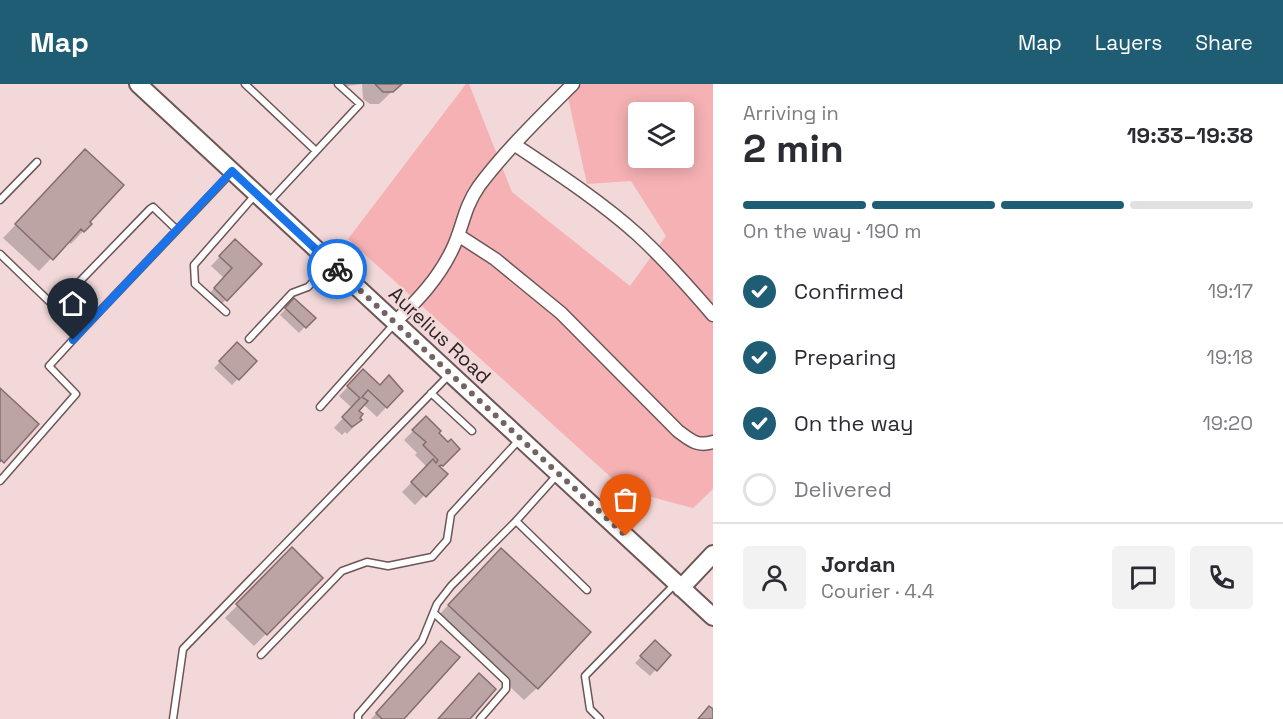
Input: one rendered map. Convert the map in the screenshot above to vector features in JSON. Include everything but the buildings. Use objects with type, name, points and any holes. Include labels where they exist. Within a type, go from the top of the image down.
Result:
[{"type":"street","name":"Aurelius Road","points":[[138,84],[713,617]]},
{"type":"street","points":[[395,322],[429,288],[453,249],[463,217],[479,186],[573,84]]},
{"type":"street","points":[[515,145],[574,185],[637,235],[671,267],[713,315]]},
{"type":"street","points":[[458,235],[495,259],[561,313],[678,431],[692,442],[703,445],[713,442]]},
{"type":"street","points":[[679,585],[713,554]]},
{"type":"lane","points":[[245,84],[316,151]]},
{"type":"lane","points":[[226,312],[195,284],[194,265],[316,151],[360,104],[338,84]]},
{"type":"lane","points":[[0,200],[37,162]]},
{"type":"lane","points":[[0,481],[76,394],[49,366],[232,171]]},
{"type":"lane","points":[[56,307],[153,207],[177,230]]},
{"type":"lane","points":[[0,254],[81,331]]},
{"type":"lane","points":[[249,339],[291,293],[308,287],[331,262]]},
{"type":"lane","points":[[320,407],[395,322]]},
{"type":"lane","points":[[173,719],[183,649],[450,373]]},
{"type":"lane","points":[[431,393],[472,431]]},
{"type":"lane","points":[[261,655],[342,571],[367,562],[388,566],[432,557],[447,540],[451,514],[521,439]]},
{"type":"lane","points":[[358,719],[358,715],[422,641],[437,604],[451,586],[516,521],[558,473]]},
{"type":"lane","points":[[516,521],[587,590]]},
{"type":"lane","points":[[600,719],[590,709],[585,676],[679,585]]},
{"type":"lane","points":[[434,613],[506,681],[507,689],[480,719]]},
{"type":"shaded area","points":[[466,84],[469,84],[512,192],[630,286],[666,236],[631,181],[587,184],[565,84],[713,84],[713,489],[693,508],[625,490],[348,239]]},
{"type":"way so far","points":[[337,269],[626,536]]},
{"type":"route","points":[[73,340],[232,171],[337,269]]}]
